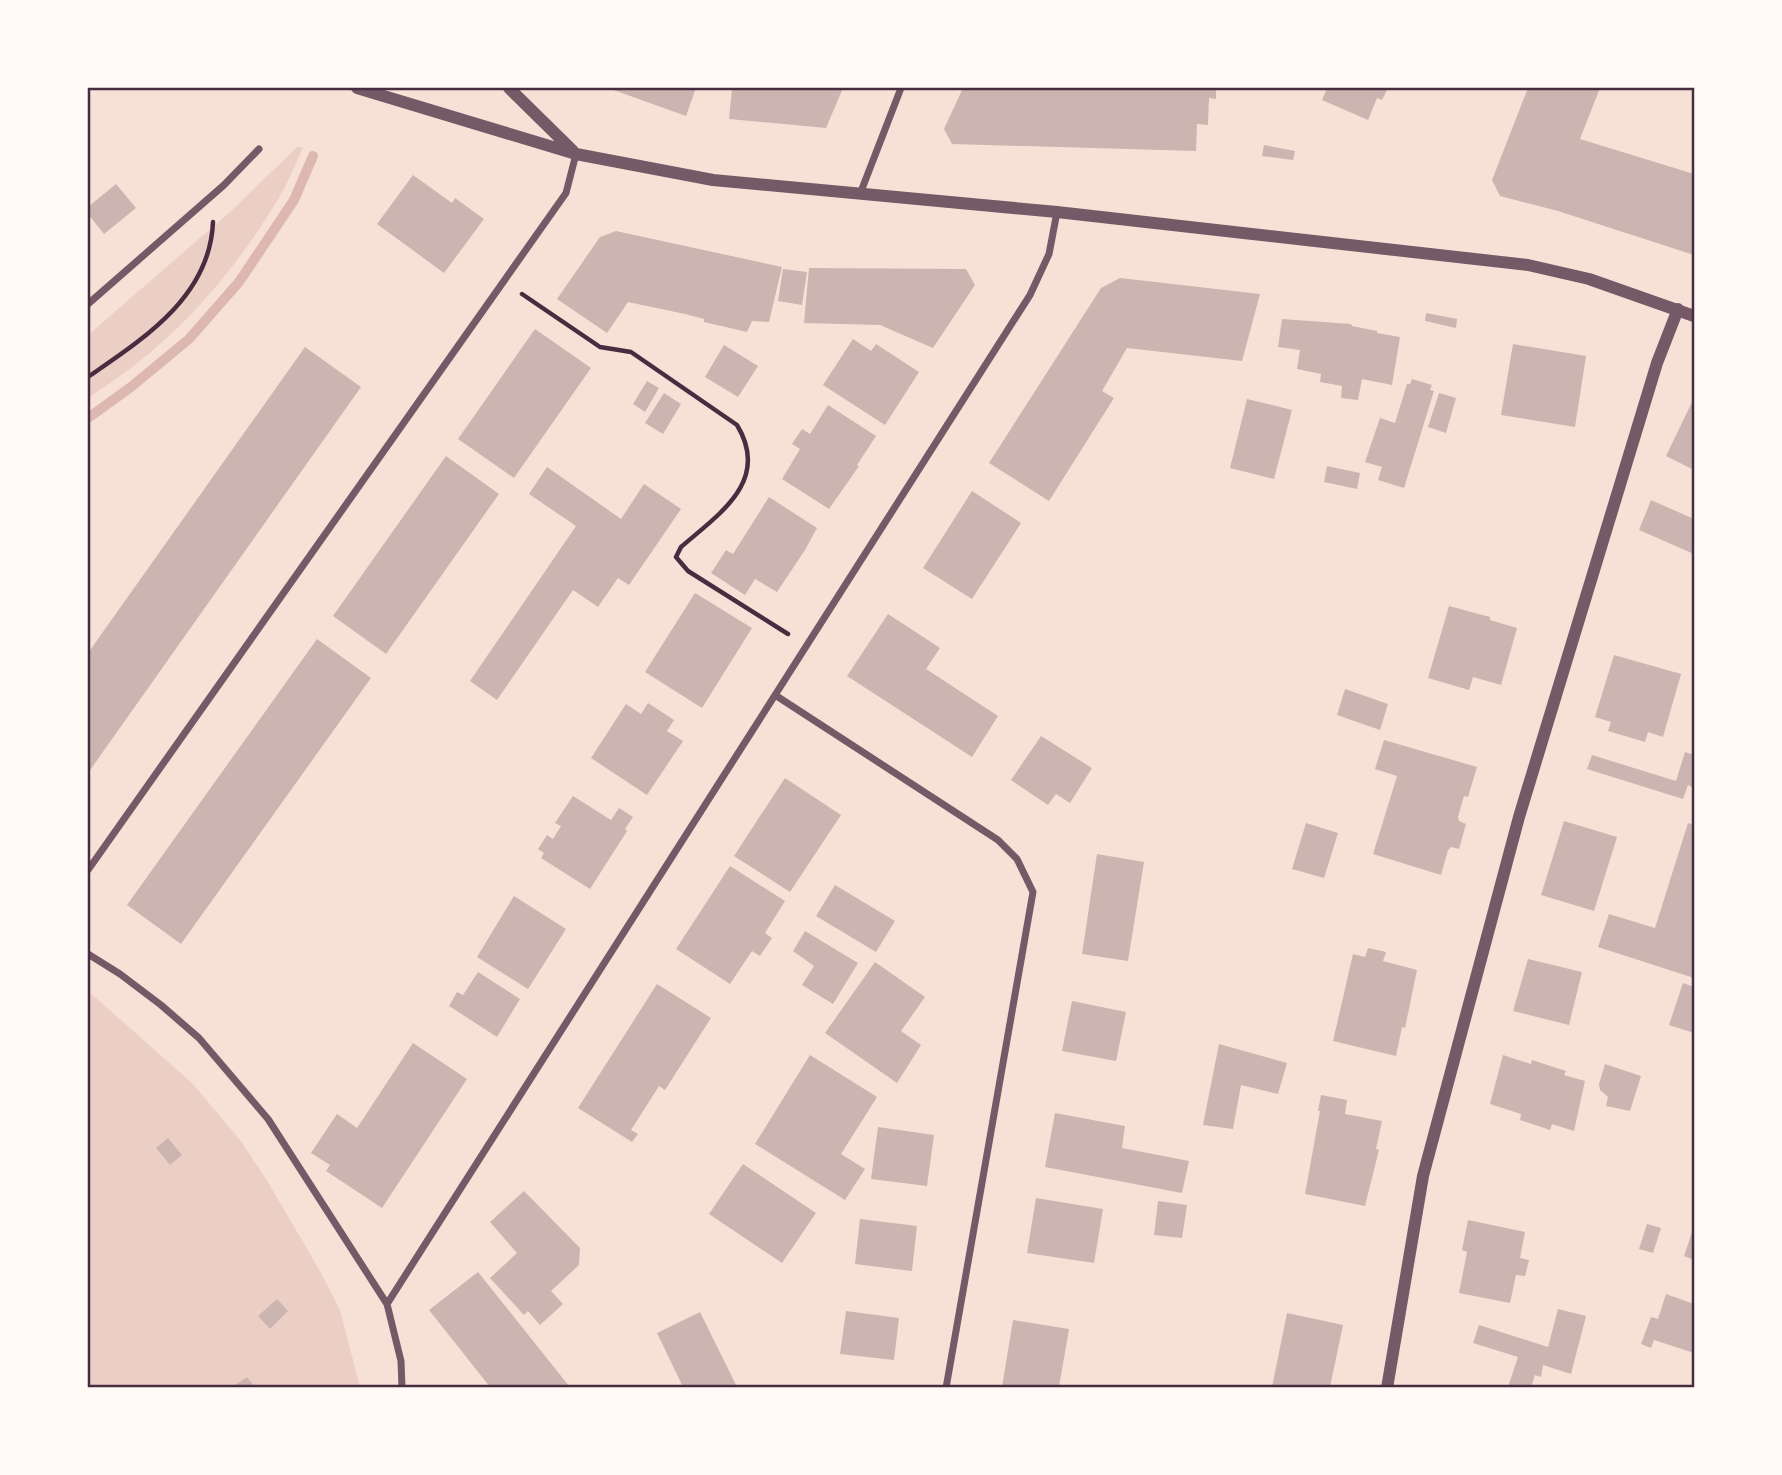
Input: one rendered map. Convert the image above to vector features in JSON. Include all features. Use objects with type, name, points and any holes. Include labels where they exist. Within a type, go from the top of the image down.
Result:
[{"type":"street","points":[[357,88],[376,90],[576,154],[713,180],[1057,212],[1528,265],[1589,278],[1695,316]]},
{"type":"street","points":[[509,88],[576,154]]},
{"type":"street","points":[[859,195],[901,88]]},
{"type":"street","points":[[88,304],[225,185],[259,149]]},
{"type":"street","points":[[88,870],[566,193],[576,154]]},
{"type":"street","points":[[387,1304],[1030,295],[1049,254],[1057,212]]},
{"type":"street","points":[[1387,1388],[1423,1176],[1519,817],[1657,363],[1678,309]]},
{"type":"street","points":[[775,695],[998,840],[1017,859],[1033,891],[946,1388]]},
{"type":"street","points":[[88,954],[161,1005],[199,1038],[268,1119],[387,1304],[401,1361],[402,1388]]},
{"type":"path","points":[[88,377],[144,338],[174,311],[195,282],[208,256],[213,218]]},
{"type":"path","points":[[523,294],[600,347],[631,352],[737,425],[747,442],[745,481],[729,505],[681,547],[676,557],[688,571],[789,635]]},
{"type":"shaded area","points":[[298,146],[303,148],[281,195],[263,224],[214,289],[157,347],[88,398],[88,335],[231,211]]},
{"type":"shaded area","points":[[88,991],[192,1083],[240,1140],[268,1182],[340,1310],[360,1387],[88,1387]]},
{"type":"building","points":[[608,88],[696,88],[686,116]]},
{"type":"building","points":[[732,88],[843,88],[826,128],[729,119]]},
{"type":"building","points":[[963,88],[1216,88],[1216,99],[1209,98],[1208,125],[1197,124],[1196,151],[952,144],[944,129]]},
{"type":"building","points":[[1327,88],[1388,88],[1382,100],[1377,98],[1368,120],[1322,100]]},
{"type":"building","points":[[1528,88],[1600,88],[1580,139],[1694,174],[1694,255],[1558,211],[1500,196],[1492,180]]},
{"type":"building","points":[[1264,145],[1295,151],[1293,160],[1262,156]]},
{"type":"building","points":[[413,175],[452,203],[455,198],[484,219],[444,273],[377,224]]},
{"type":"building","points":[[116,184],[136,208],[104,234],[88,214],[88,207]]},
{"type":"building","points":[[616,231],[782,267],[769,322],[752,321],[747,332],[704,322],[704,319],[685,314],[628,302],[607,333],[557,299],[600,237]]},
{"type":"building","points":[[809,268],[966,269],[975,285],[933,348],[880,325],[804,323]]},
{"type":"building","points":[[783,269],[807,272],[802,305],[778,301]]},
{"type":"building","points":[[1120,278],[1260,294],[1242,361],[1127,348],[1102,391],[1114,398],[1049,501],[989,463],[1101,288]]},
{"type":"building","points":[[1426,313],[1457,319],[1456,328],[1425,321]]},
{"type":"building","points":[[1282,319],[1351,324],[1400,337],[1392,385],[1362,379],[1358,400],[1341,398],[1342,386],[1320,382],[1321,374],[1297,369],[1300,350],[1278,347]]},
{"type":"building","points":[[535,329],[591,368],[514,478],[458,439]]},
{"type":"building","points":[[853,339],[871,351],[876,344],[919,372],[885,425],[823,385]]},
{"type":"building","points":[[1513,344],[1586,356],[1575,427],[1501,415]]},
{"type":"building","points":[[724,345],[758,366],[738,397],[705,377]]},
{"type":"building","points":[[305,347],[361,387],[88,773],[88,653]]},
{"type":"building","points":[[1412,379],[1432,385],[1430,390],[1434,391],[1404,488],[1378,480],[1382,467],[1365,462],[1380,418],[1395,423],[1407,384],[1410,384]]},
{"type":"building","points":[[647,381],[659,388],[645,412],[633,404]]},
{"type":"building","points":[[664,393],[681,404],[663,434],[645,423]]},
{"type":"building","points":[[1439,393],[1456,398],[1446,433],[1428,427]]},
{"type":"building","points":[[1694,398],[1694,470],[1666,456]]},
{"type":"building","points":[[1247,399],[1292,410],[1274,479],[1230,468]]},
{"type":"building","points":[[828,405],[876,436],[829,509],[782,479],[800,449],[792,444],[802,429],[810,434]]},
{"type":"building","points":[[446,456],[499,494],[386,654],[333,616]]},
{"type":"building","points":[[1327,466],[1360,473],[1357,489],[1324,482]]},
{"type":"building","points":[[547,467],[621,519],[644,484],[681,509],[629,585],[618,578],[598,607],[573,590],[497,700],[470,681],[576,526],[529,494]]},
{"type":"building","points":[[972,491],[1021,523],[972,599],[923,568]]},
{"type":"building","points":[[769,497],[817,528],[777,592],[755,579],[745,595],[711,573],[726,550],[733,554]]},
{"type":"building","points":[[1651,500],[1694,519],[1694,554],[1639,530]]},
{"type":"building","points":[[695,593],[752,628],[702,708],[645,672]]},
{"type":"building","points":[[1449,606],[1490,617],[1490,620],[1517,628],[1501,685],[1473,677],[1469,690],[1428,678]]},
{"type":"building","points":[[888,614],[940,648],[926,669],[998,716],[972,757],[847,676]]},
{"type":"building","points":[[317,639],[371,678],[181,944],[127,905]]},
{"type":"building","points":[[1614,655],[1681,674],[1663,737],[1648,732],[1645,742],[1608,731],[1611,722],[1595,717]]},
{"type":"building","points":[[1345,689],[1388,704],[1380,730],[1337,715]]},
{"type":"building","points":[[648,703],[674,720],[667,731],[683,741],[647,795],[591,758],[626,704],[641,714]]},
{"type":"building","points":[[1041,736],[1092,768],[1070,803],[1056,794],[1048,805],[1011,780]]},
{"type":"building","points":[[1384,740],[1477,767],[1468,797],[1464,796],[1458,817],[1459,821],[1466,824],[1459,849],[1451,847],[1448,850],[1441,875],[1373,854],[1397,776],[1375,769]]},
{"type":"building","points":[[1685,752],[1694,755],[1694,788],[1688,785],[1683,799],[1587,769],[1592,755],[1676,781]]},
{"type":"building","points":[[785,778],[841,815],[790,892],[734,856]]},
{"type":"building","points":[[573,796],[611,820],[619,808],[633,817],[590,889],[541,858],[544,853],[538,849],[547,835],[553,839],[561,826],[555,823]]},
{"type":"building","points":[[1564,821],[1617,837],[1594,911],[1541,895]]},
{"type":"building","points":[[1306,823],[1338,833],[1324,878],[1292,869]]},
{"type":"building","points":[[1688,823],[1694,825],[1694,978],[1598,947],[1609,914],[1655,928]]},
{"type":"building","points":[[1097,854],[1144,862],[1128,961],[1082,954]]},
{"type":"building","points":[[730,866],[785,901],[765,933],[772,938],[760,956],[752,951],[730,984],[676,949]]},
{"type":"building","points":[[835,885],[895,921],[876,952],[816,916]]},
{"type":"building","points":[[514,896],[566,929],[528,989],[477,957]]},
{"type":"building","points":[[805,931],[858,963],[833,1004],[802,985],[814,966],[793,951]]},
{"type":"building","points":[[1368,948],[1386,952],[1383,961],[1417,970],[1405,1028],[1402,1027],[1396,1056],[1333,1041],[1353,954],[1365,957]]},
{"type":"building","points":[[1528,959],[1582,972],[1569,1025],[1513,1011]]},
{"type":"building","points":[[875,962],[925,997],[901,1031],[921,1045],[897,1083],[825,1033]]},
{"type":"building","points":[[478,972],[520,999],[497,1037],[449,1006],[457,992],[463,995]]},
{"type":"building","points":[[1683,983],[1694,987],[1694,1033],[1669,1025]]},
{"type":"building","points":[[657,984],[711,1018],[665,1090],[659,1086],[631,1130],[638,1134],[632,1142],[578,1108]]},
{"type":"building","points":[[1072,1001],[1126,1012],[1116,1061],[1062,1051]]},
{"type":"building","points":[[413,1043],[467,1079],[382,1208],[326,1171],[330,1165],[311,1153],[337,1114],[357,1128]]},
{"type":"building","points":[[1219,1044],[1287,1063],[1278,1094],[1241,1085],[1233,1129],[1203,1125]]},
{"type":"building","points":[[810,1055],[877,1097],[841,1154],[865,1169],[845,1200],[755,1144]]},
{"type":"building","points":[[1503,1055],[1531,1064],[1532,1060],[1566,1071],[1564,1075],[1585,1081],[1574,1131],[1552,1124],[1550,1130],[1520,1120],[1521,1114],[1490,1104]]},
{"type":"building","points":[[1605,1064],[1641,1076],[1630,1111],[1606,1106],[1608,1097],[1600,1090],[1599,1084]]},
{"type":"building","points":[[1321,1095],[1347,1100],[1345,1114],[1382,1121],[1376,1149],[1379,1150],[1365,1206],[1305,1194]]},
{"type":"building","points":[[1055,1113],[1125,1126],[1122,1148],[1189,1161],[1182,1193],[1045,1167]]},
{"type":"building","points":[[878,1127],[934,1135],[927,1186],[871,1179]]},
{"type":"building","points":[[168,1138],[182,1155],[170,1165],[156,1148]]},
{"type":"building","points":[[743,1164],[816,1213],[782,1263],[709,1214]]},
{"type":"building","points":[[524,1191],[580,1248],[579,1265],[551,1291],[563,1304],[540,1325],[528,1311],[524,1315],[490,1278],[517,1253],[490,1222]]},
{"type":"building","points":[[1036,1198],[1103,1209],[1094,1263],[1027,1253]]},
{"type":"building","points":[[1158,1201],[1187,1205],[1182,1238],[1154,1235]]},
{"type":"building","points":[[860,1219],[917,1226],[912,1271],[855,1264]]},
{"type":"building","points":[[1468,1220],[1525,1232],[1520,1258],[1529,1260],[1525,1276],[1516,1275],[1510,1303],[1459,1293],[1467,1252],[1462,1250]]},
{"type":"building","points":[[1647,1224],[1661,1228],[1653,1253],[1639,1249]]},
{"type":"building","points":[[1694,1226],[1694,1260],[1684,1256]]},
{"type":"building","points":[[478,1272],[569,1386],[490,1387],[429,1310]]},
{"type":"building","points":[[1666,1294],[1694,1304],[1694,1353],[1654,1340],[1651,1348],[1641,1344],[1651,1317],[1658,1319]]},
{"type":"building","points":[[277,1299],[288,1311],[270,1329],[258,1316]]},
{"type":"building","points":[[1558,1309],[1586,1316],[1571,1374],[1543,1365],[1541,1377],[1535,1375],[1531,1387],[1508,1387],[1518,1357],[1473,1343],[1479,1325],[1548,1347]]},
{"type":"building","points":[[846,1311],[899,1318],[894,1360],[840,1354]]},
{"type":"building","points":[[700,1312],[737,1387],[683,1387],[657,1333]]},
{"type":"building","points":[[1287,1313],[1343,1325],[1330,1387],[1272,1387]]},
{"type":"building","points":[[1013,1320],[1069,1329],[1059,1387],[1002,1387]]},
{"type":"building","points":[[247,1377],[255,1387],[232,1387]]},
{"type":"waterway","points":[[88,418],[189,339],[239,282],[294,200],[313,156]]}]
